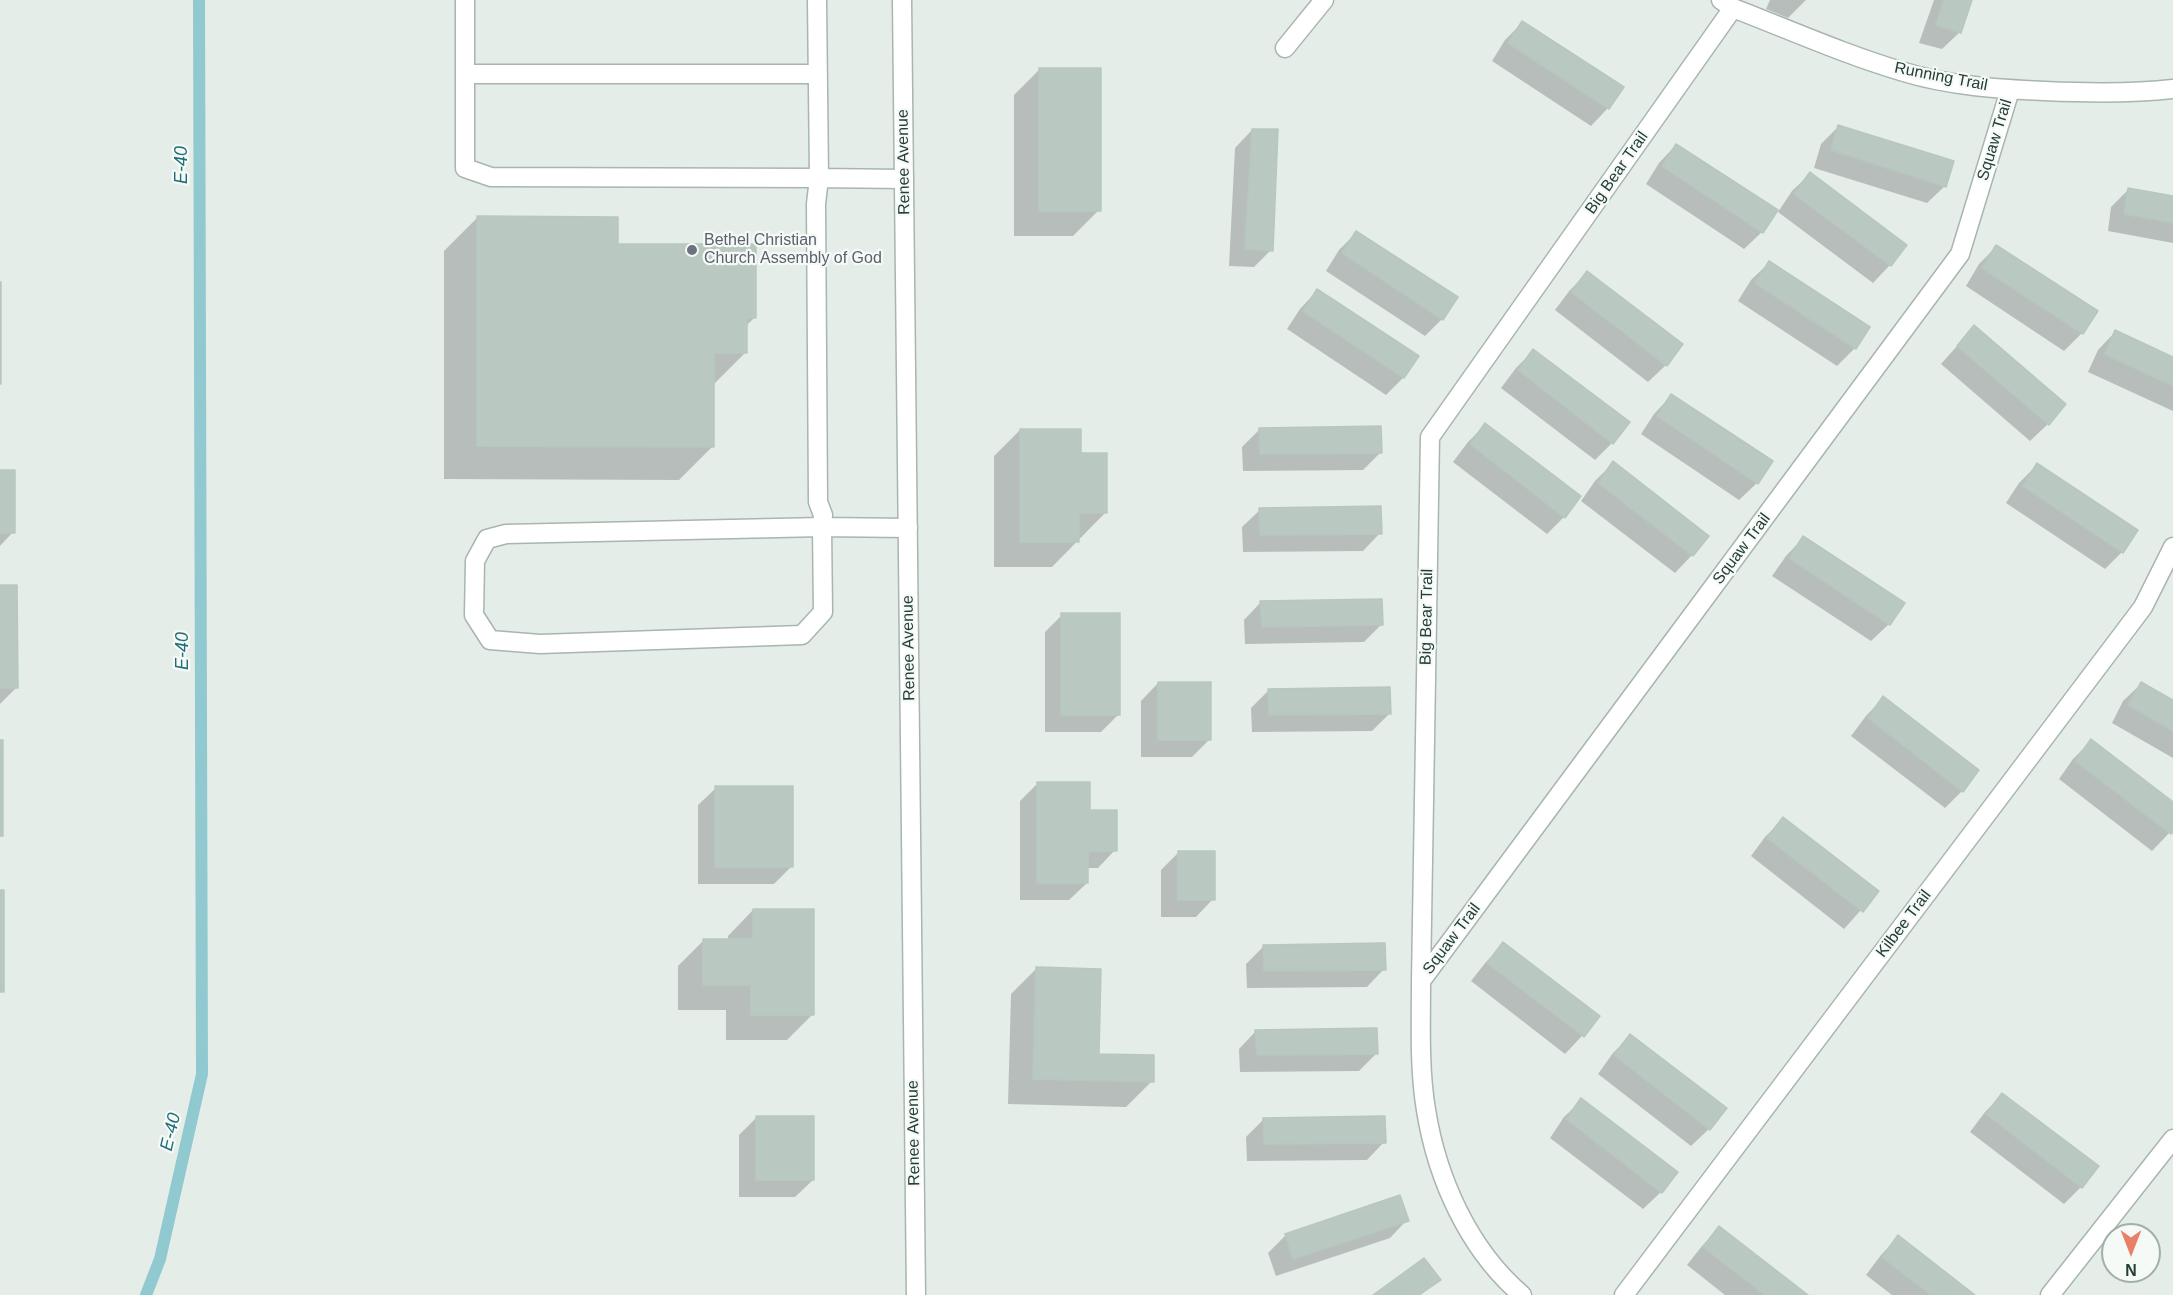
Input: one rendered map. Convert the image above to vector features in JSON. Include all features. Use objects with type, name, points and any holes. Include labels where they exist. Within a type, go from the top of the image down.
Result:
[{"type":"street","points":[[465,0],[465,168],[491,177],[904,179]]},
{"type":"street","points":[[817,0],[818,502],[823,515],[822,527],[823,612],[802,635],[540,644],[490,640],[474,615],[475,561],[487,539],[506,534],[822,527],[908,528]]},
{"type":"street","name":"Renee Avenue","points":[[902,0],[916,1295]]},
{"type":"street","points":[[1284,48],[1324,0]]},
{"type":"street","name":"Running Trail","points":[[1727,4],[1840,50],[1905,73],[1960,85],[2010,90],[2087,93],[2173,89]]},
{"type":"street","name":"Big Bear Trail","points":[[1522,1295],[1503,1278],[1469,1232],[1438,1161],[1426,1110],[1421,981],[1430,437],[1727,4]]},
{"type":"street","points":[[465,74],[818,74]]},
{"type":"street","name":"Squaw Trail","points":[[1421,981],[1960,254],[2010,90]]},
{"type":"street","name":"Kilbee Trail","points":[[1624,1295],[2143,607],[2173,547]]},
{"type":"street","points":[[2050,1295],[2173,1139]]},
{"type":"building","points":[[1944,0],[1972,0],[1961,33],[1936,25]]},
{"type":"building","points":[[1522,21],[1624,87],[1609,109],[1508,43]]},
{"type":"building","points":[[1039,68],[1101,68],[1101,211],[1039,211]]},
{"type":"building","points":[[1838,125],[1954,161],[1946,187],[1831,150]]},
{"type":"building","points":[[1252,129],[1278,129],[1273,251],[1245,249]]},
{"type":"building","points":[[1676,144],[1778,210],[1763,233],[1662,166]]},
{"type":"building","points":[[1810,172],[1907,245],[1891,266],[1794,194]]},
{"type":"building","points":[[2128,188],[2173,196],[2173,223],[2124,214]]},
{"type":"building","points":[[477,216],[618,217],[618,244],[756,244],[756,318],[747,318],[747,353],[714,353],[714,447],[477,446]]},
{"type":"building","points":[[1356,231],[1458,297],[1443,320],[1342,253]]},
{"type":"building","points":[[1996,245],[2098,311],[2083,334],[1982,268]]},
{"type":"building","points":[[1769,261],[1870,327],[1856,349],[1755,283]]},
{"type":"building","points":[[1587,271],[1683,344],[1667,366],[1571,292]]},
{"type":"building","points":[[1,282],[1,384],[0,384]]},
{"type":"building","points":[[1317,289],[1419,356],[1404,378],[1303,311]]},
{"type":"building","points":[[1974,325],[2066,404],[2049,425],[1957,346]]},
{"type":"building","points":[[2115,330],[2173,357],[2173,386],[2105,354]]},
{"type":"building","points":[[1533,349],[1630,422],[1613,444],[1518,370]]},
{"type":"building","points":[[1671,394],[1773,461],[1758,484],[1657,416]]},
{"type":"building","points":[[1485,423],[1581,496],[1565,518],[1470,444]]},
{"type":"building","points":[[1381,426],[1382,453],[1260,454],[1259,428]]},
{"type":"building","points":[[1020,429],[1081,429],[1081,453],[1107,453],[1107,513],[1079,513],[1079,542],[1020,542]]},
{"type":"building","points":[[1613,461],[1709,536],[1693,556],[1598,483]]},
{"type":"building","points":[[2037,463],[2138,530],[2123,553],[2023,486]]},
{"type":"building","points":[[0,470],[15,470],[15,533],[0,533]]},
{"type":"building","points":[[1381,506],[1382,534],[1260,535],[1259,508]]},
{"type":"building","points":[[1803,536],[1905,603],[1890,625],[1789,558]]},
{"type":"building","points":[[0,585],[17,585],[18,688],[0,688]]},
{"type":"building","points":[[1382,599],[1383,625],[1262,627],[1260,601]]},
{"type":"building","points":[[1061,613],[1120,613],[1120,715],[1061,715]]},
{"type":"building","points":[[1158,682],[1211,682],[1211,740],[1158,740]]},
{"type":"building","points":[[2141,682],[2173,700],[2173,731],[2128,705]]},
{"type":"building","points":[[1390,687],[1391,714],[1269,715],[1268,689]]},
{"type":"building","points":[[1883,696],[1979,770],[1963,792],[1868,718]]},
{"type":"building","points":[[2091,739],[2173,802],[2173,832],[2171,834],[2075,761]]},
{"type":"building","points":[[0,740],[3,740],[3,836],[0,836]]},
{"type":"building","points":[[1037,782],[1090,782],[1090,810],[1117,810],[1117,851],[1088,851],[1088,883],[1037,883]]},
{"type":"building","points":[[715,786],[793,786],[793,867],[715,867]]},
{"type":"building","points":[[1783,817],[1879,891],[1863,912],[1767,838]]},
{"type":"building","points":[[1178,851],[1215,851],[1215,900],[1178,900]]},
{"type":"building","points":[[0,890],[4,890],[4,992],[0,992]]},
{"type":"building","points":[[753,909],[814,909],[814,1015],[751,1015],[751,985],[703,985],[703,939],[753,939]]},
{"type":"building","points":[[1503,942],[1600,1016],[1584,1037],[1487,963]]},
{"type":"building","points":[[1385,943],[1386,970],[1264,971],[1263,945]]},
{"type":"building","points":[[1036,967],[1101,969],[1099,1054],[1154,1055],[1154,1082],[1033,1079]]},
{"type":"building","points":[[1377,1028],[1378,1054],[1257,1055],[1255,1030]]},
{"type":"building","points":[[1630,1034],[1727,1108],[1710,1130],[1614,1055]]},
{"type":"building","points":[[2002,1093],[2099,1166],[2082,1188],[1986,1114]]},
{"type":"building","points":[[1581,1098],[1678,1172],[1662,1193],[1566,1119]]},
{"type":"building","points":[[756,1116],[814,1116],[814,1180],[756,1180]]},
{"type":"building","points":[[1385,1116],[1386,1143],[1264,1144],[1263,1118]]},
{"type":"building","points":[[1400,1195],[1409,1221],[1293,1259],[1285,1234]]},
{"type":"building","points":[[1719,1226],[1808,1295],[1765,1295],[1703,1247]]},
{"type":"building","points":[[1898,1235],[1975,1295],[1931,1295],[1882,1257]]},
{"type":"building","points":[[1424,1258],[1441,1280],[1419,1295],[1373,1295]]},
{"type":"waterway","name":"E-40","points":[[146,1295],[160,1259],[202,1074],[199,0]]},
{"type":"place","name":"Bethel Christian Church Assembly of God","points":[[692,250]]}]
